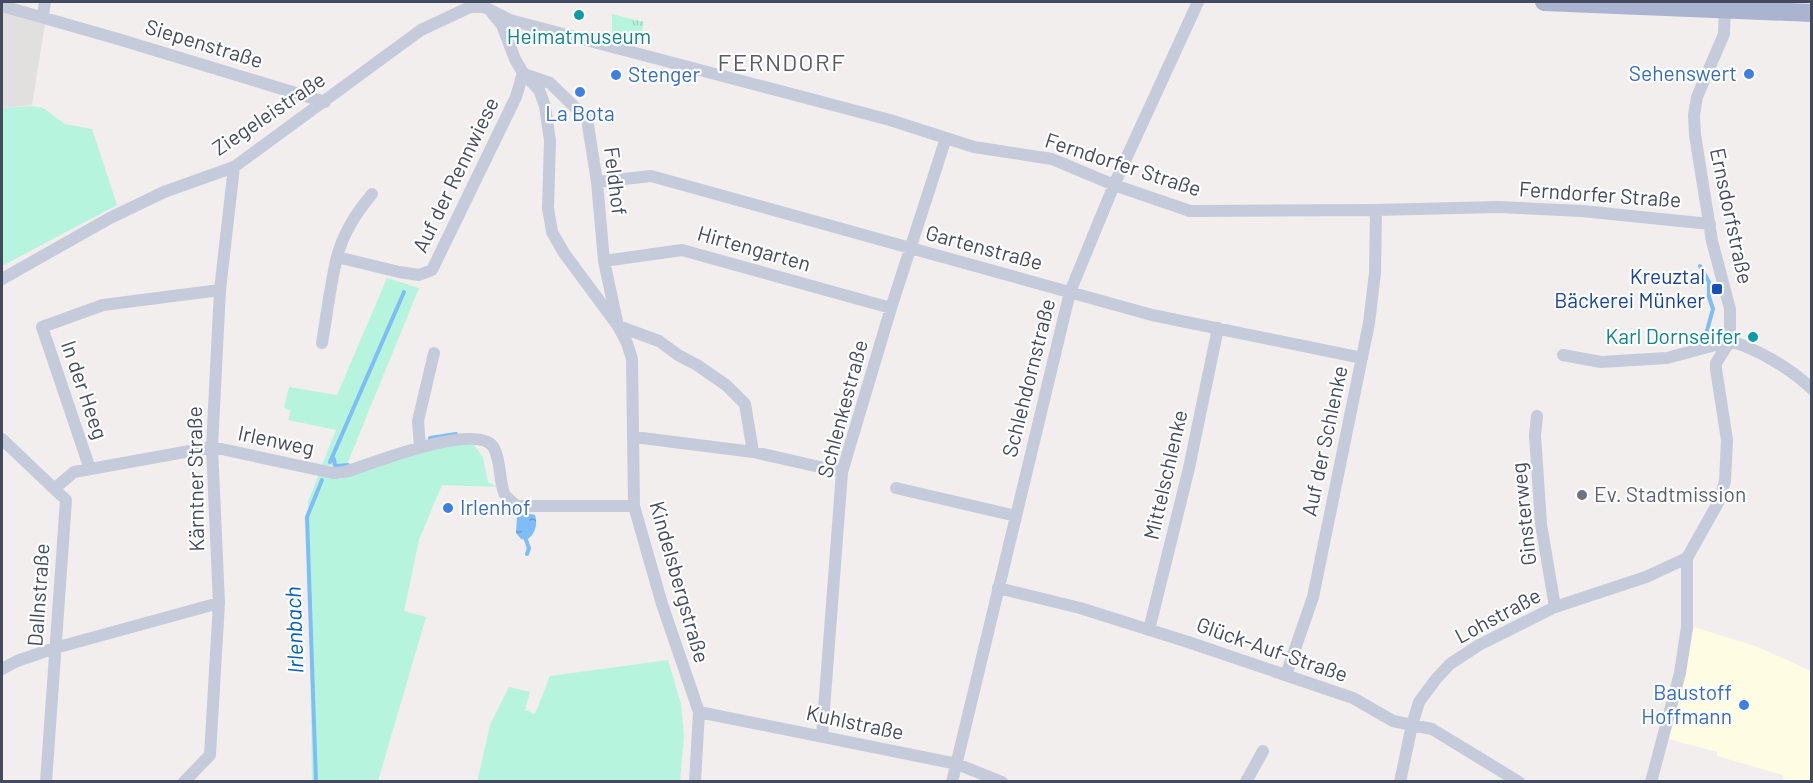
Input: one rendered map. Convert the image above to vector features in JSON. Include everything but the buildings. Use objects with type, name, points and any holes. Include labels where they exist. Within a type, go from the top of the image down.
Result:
[{"type":"main road","points":[[1544,2],[1725,6],[1812,13]]},
{"type":"street","points":[[43,16],[45,2]]},
{"type":"street","name":"Ferndorfer Straße","points":[[474,2],[489,4],[510,20],[890,120],[974,147],[1052,159],[1114,185],[1190,211],[1498,207],[1582,211],[1710,224]]},
{"type":"street","name":"Schlehdornstraße","points":[[952,782],[1070,292],[1114,185],[1198,2]]},
{"type":"street","name":"Kindelsbergstraße","points":[[489,4],[502,25],[507,42],[523,73],[538,90],[545,106],[550,141],[548,208],[552,232],[564,253],[618,326],[632,359],[634,506],[662,604],[699,712],[695,782]]},
{"type":"street","name":"Ziegeleistraße","points":[[2,279],[110,218],[164,192],[234,167],[421,30],[470,7],[489,4]]},
{"type":"street","name":"Siepenstraße","points":[[2,6],[43,16],[325,102]]},
{"type":"street","name":"Ernsdorfstraße","points":[[1725,6],[1724,34],[1697,97],[1694,115],[1695,135],[1715,253],[1730,309],[1730,341]]},
{"type":"street","name":"Feldhof","points":[[523,73],[550,83],[587,119],[597,182],[604,261],[618,326]]},
{"type":"street","name":"Auf der Rennwiese","points":[[337,257],[419,275],[432,270],[516,97],[523,73]]},
{"type":"street","name":"Schlenkestraße","points":[[822,736],[842,472],[891,308],[946,138]]},
{"type":"street","name":"Kärntner Straße","points":[[184,782],[210,755],[219,603],[212,447],[220,290],[234,167]]},
{"type":"street","name":"Gartenstraße","points":[[597,182],[651,176],[1152,315],[1362,358]]},
{"type":"street","points":[[322,343],[331,284],[343,237],[360,208],[372,194]]},
{"type":"street","name":"Auf der Schlenke","points":[[1286,675],[1312,597],[1369,323],[1375,273],[1376,210]]},
{"type":"street","name":"Hirtengarten","points":[[604,261],[682,250],[891,308]]},
{"type":"street","name":"In der Heeg","points":[[90,470],[42,327],[103,305],[220,290]]},
{"type":"street","points":[[618,326],[659,341],[726,385],[745,404],[753,452]]},
{"type":"street","name":"Mittelschlenke","points":[[1149,630],[1189,468],[1218,328]]},
{"type":"street","points":[[1651,782],[1680,673],[1687,627],[1688,558],[1719,501],[1725,481],[1727,440],[1716,363],[1730,341]]},
{"type":"street","points":[[1563,355],[1601,362],[1667,358],[1730,341],[1787,369],[1812,389]]},
{"type":"street","points":[[420,447],[418,421],[434,353]]},
{"type":"street","name":"Ginsterweg","points":[[1538,416],[1535,435],[1542,524],[1555,607]]},
{"type":"street","points":[[634,437],[753,452],[842,472]]},
{"type":"street","name":"Irlenweg","points":[[55,488],[74,472],[212,447],[333,473],[345,472],[435,443],[473,439],[486,441],[494,446],[505,495],[517,506],[634,506]]},
{"type":"street","name":"Dallnstraße","points":[[2,440],[66,500],[46,782]]},
{"type":"street","points":[[896,488],[1016,516]]},
{"type":"street","name":"Lohstraße","points":[[1400,782],[1419,702],[1450,664],[1479,645],[1555,607],[1646,577],[1688,558]]},
{"type":"street","name":"Glück-Auf-Straße","points":[[999,588],[1080,608],[1353,698],[1392,721],[1432,729],[1519,782]]},
{"type":"street","points":[[2,669],[17,661],[55,648],[219,603]]},
{"type":"street","name":"Kuhlstraße","points":[[699,712],[957,764],[1002,782]]},
{"type":"street","points":[[1246,782],[1263,751]]},
{"type":"shaded area","points":[[2,11],[45,24],[32,105],[2,108]]},
{"type":"shaded area","name":"Baustoff Hoffmann","points":[[1694,627],[1758,647],[1811,671],[1811,781],[1784,781],[1783,775],[1717,756],[1717,752],[1669,739]]},
{"type":"green space","points":[[612,14],[644,22],[640,43],[612,35]]},
{"type":"green space","points":[[32,106],[43,108],[65,124],[92,129],[117,205],[2,266],[2,108]]},
{"type":"green space","points":[[387,278],[419,288],[346,467],[322,465],[336,430],[288,420],[291,411],[284,407],[289,387],[337,395]]},
{"type":"green space","points":[[473,444],[483,457],[488,482],[498,487],[442,485],[419,540],[404,611],[426,617],[378,781],[312,781],[308,502],[319,474],[341,479],[427,449]]},
{"type":"green space","points":[[668,660],[681,704],[684,736],[680,781],[479,781],[490,725],[509,687],[530,692],[525,710],[535,714],[550,676]]},
{"type":"water","points":[[526,513],[535,515],[536,522],[534,533],[526,540],[521,539],[516,533],[517,517]]},
{"type":"waterway","points":[[1700,266],[1709,282],[1709,297],[1713,309],[1706,334]]},
{"type":"waterway","name":"Irlenbach","points":[[330,462],[404,292]]},
{"type":"waterway","points":[[430,438],[456,434]]},
{"type":"waterway","points":[[332,457],[335,466],[348,465]]},
{"type":"waterway","name":"Irlenbach","points":[[316,782],[307,517],[322,480]]},
{"type":"waterway","points":[[526,540],[529,548],[527,554]]},
{"type":"place","name":"Heimatmuseum","points":[[579,15]]},
{"type":"place","name":"Sehenswert","points":[[1749,74]]},
{"type":"place","name":"Stenger","points":[[616,75]]},
{"type":"place","name":"La Bota","points":[[580,92]]},
{"type":"place","name":"Kreuztal Bäckerei Münker","points":[[1717,289]]},
{"type":"place","name":"Karl Dornseifer","points":[[1753,337]]},
{"type":"place","name":"Ev. Stadtmission","points":[[1582,495]]},
{"type":"place","name":"Irlenhof","points":[[448,508]]},
{"type":"place","name":"Baustoff Hoffmann","points":[[1744,705]]},
{"type":"district","name":"FERNDORF","points":[[782,63]]}]
